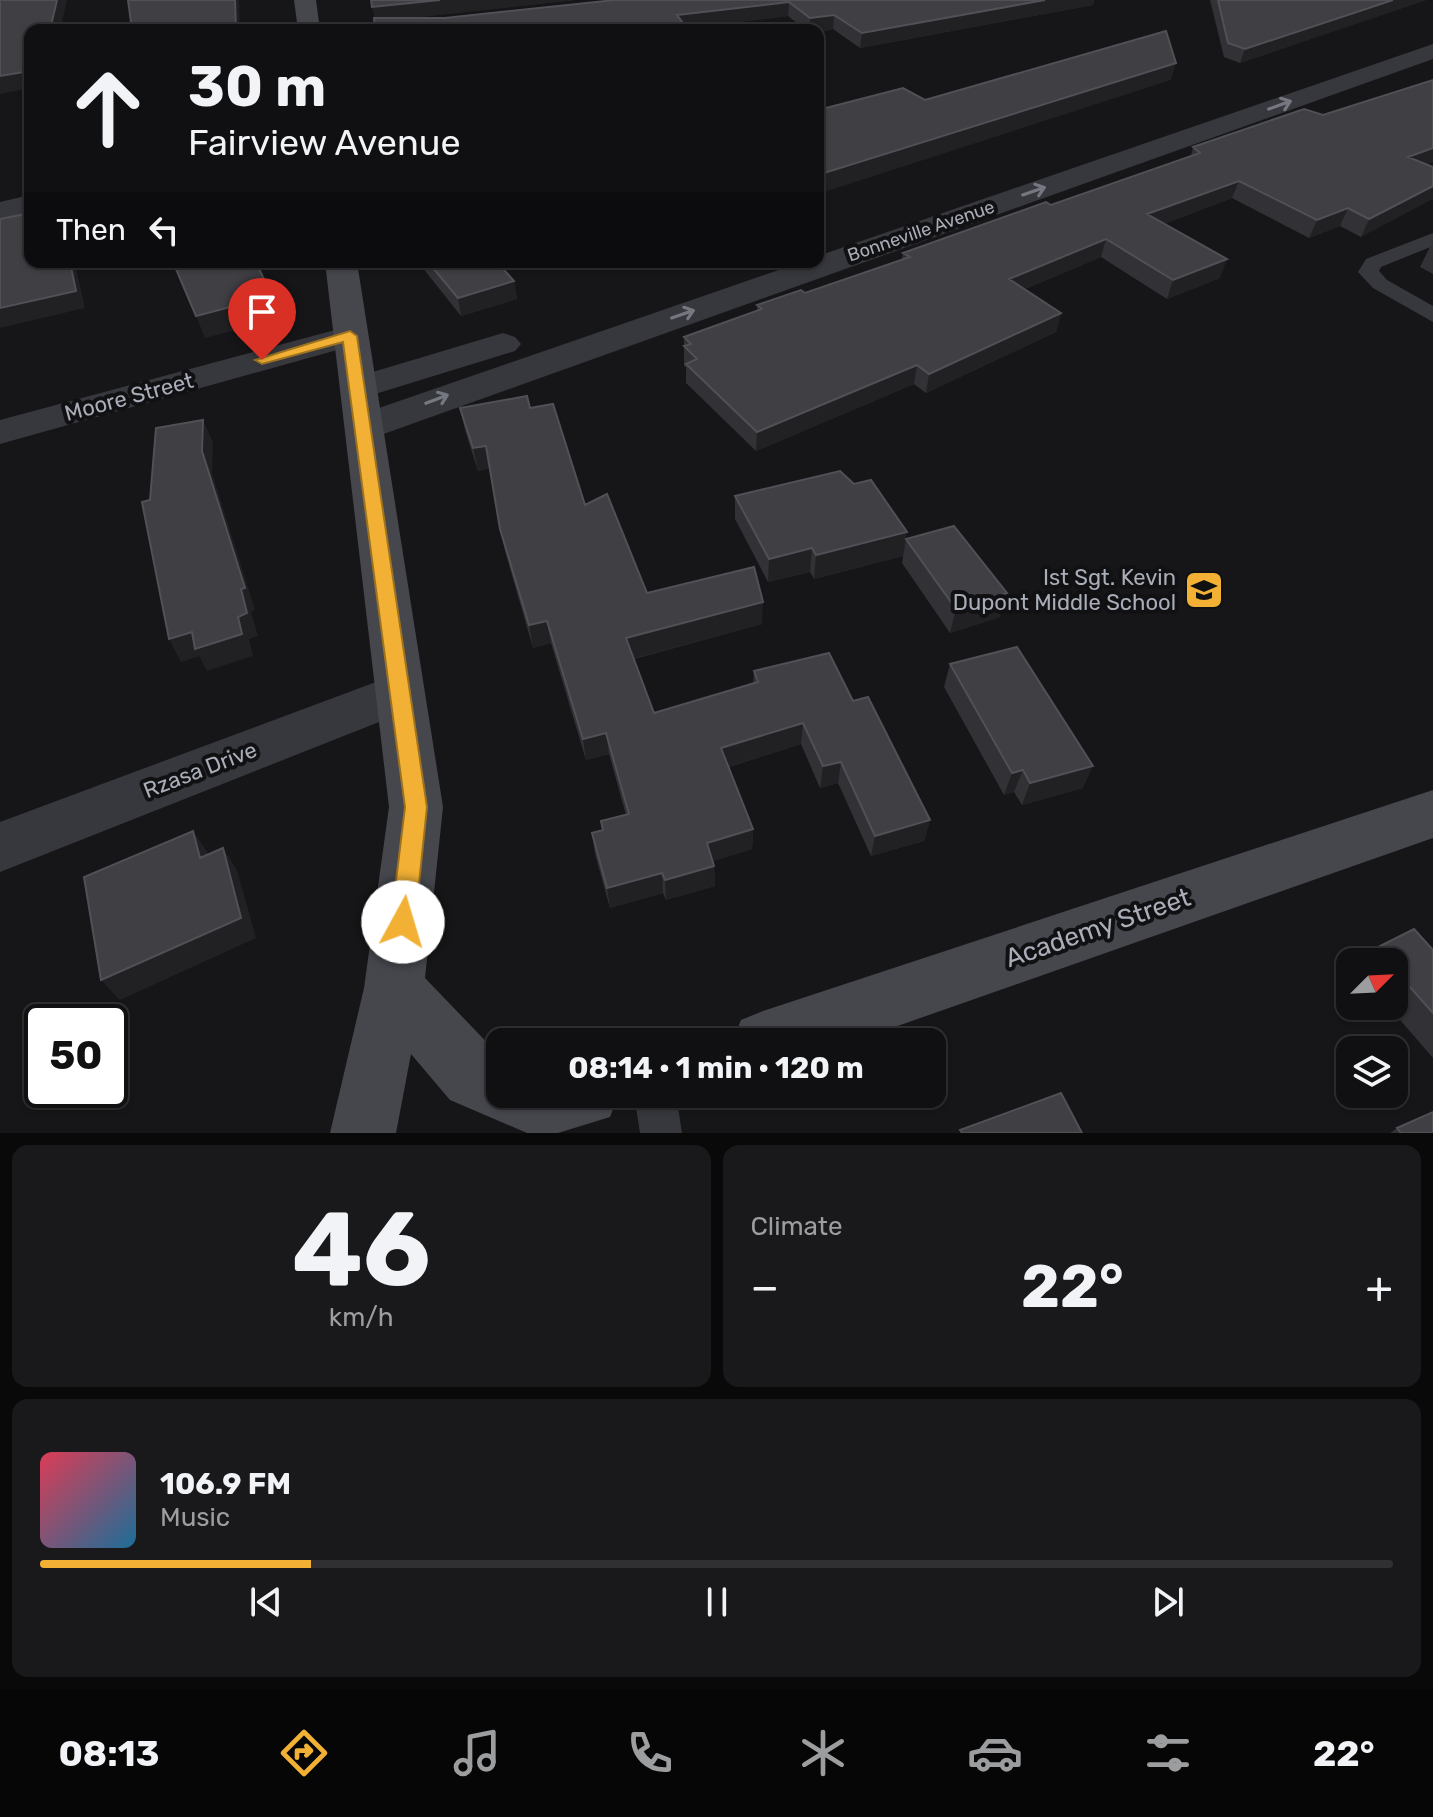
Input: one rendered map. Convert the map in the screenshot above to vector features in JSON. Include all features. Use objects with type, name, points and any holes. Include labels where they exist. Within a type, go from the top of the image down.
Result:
[{"type":"main road","points":[[305,0],[308,24]]},
{"type":"main road","points":[[342,268],[416,807],[394,988],[363,1133]]},
{"type":"main road","name":"Academy Street","points":[[804,1028],[1433,814]]},
{"type":"main road","points":[[394,988],[473,1077],[486,1082]]},
{"type":"street","name":"Bonneville Avenue","points":[[824,238],[1433,31]]},
{"type":"street","name":"Bonneville Avenue","points":[[824,263],[1433,51]]},
{"type":"street","points":[[0,211],[24,205]]},
{"type":"street","points":[[362,407],[450,362],[734,268]]},
{"type":"street","name":"Bonneville Avenue","points":[[362,407],[461,390],[811,268]]},
{"type":"street","name":"Moore Street","points":[[0,432],[350,336]]},
{"type":"street","name":"Rzasa Drive","points":[[0,847],[400,693]]},
{"type":"lane","points":[[1433,239],[1373,263],[1368,272],[1380,284],[1433,315]]},
{"type":"lane","points":[[657,1108],[661,1133]]},
{"type":"building","points":[[0,0],[57,0],[51,24],[24,24],[24,72],[0,76]]},
{"type":"building","points":[[128,0],[235,0],[236,24],[131,24]]},
{"type":"building","points":[[371,0],[440,0],[372,7]]},
{"type":"building","points":[[615,0],[1045,0],[862,33],[834,15],[810,18],[789,2],[677,15],[683,23],[676,24],[374,24],[374,18],[445,18]]},
{"type":"building","points":[[1218,0],[1393,0],[1245,49],[1228,43]]},
{"type":"building","points":[[1166,31],[1176,63],[824,173],[824,108],[903,88],[925,100]]},
{"type":"building","points":[[1433,80],[1433,148],[1408,157],[1433,167],[1433,186],[1369,219],[1348,208],[1317,220],[1239,181],[1147,214],[1227,259],[1173,280],[1106,239],[1009,279],[1061,313],[929,374],[917,365],[757,432],[686,364],[697,359],[684,346],[691,344],[684,337],[762,309],[757,305],[801,290],[805,293],[910,257],[903,253],[1046,202],[1051,205],[1200,153],[1193,147],[1304,109],[1323,115]]},
{"type":"building","points":[[24,214],[24,268],[71,268],[76,291],[0,308],[0,219]]},
{"type":"building","points":[[176,268],[259,268],[272,296],[196,316]]},
{"type":"building","points":[[433,268],[502,268],[514,281],[458,298]]},
{"type":"building","points":[[527,396],[530,408],[553,404],[585,505],[607,494],[647,593],[754,567],[763,602],[626,638],[654,713],[758,682],[754,671],[829,653],[853,701],[868,697],[930,820],[875,836],[841,762],[823,766],[803,723],[721,748],[753,829],[707,843],[714,866],[665,880],[662,873],[607,888],[592,833],[603,830],[601,821],[629,814],[606,733],[583,739],[547,621],[529,625],[500,529],[486,446],[473,448],[460,408]]},
{"type":"building","points":[[203,420],[202,451],[245,588],[241,589],[247,613],[238,617],[242,634],[195,649],[192,632],[169,639],[142,502],[150,500],[156,428]]},
{"type":"building","points":[[840,471],[854,484],[871,480],[907,532],[816,555],[812,548],[769,559],[735,496]]},
{"type":"building","points":[[954,526],[1007,593],[956,609],[906,539]]},
{"type":"building","points":[[1017,647],[1093,766],[1030,783],[1023,770],[1012,773],[950,664]]},
{"type":"building","points":[[193,831],[200,858],[223,848],[241,918],[101,980],[84,877]]},
{"type":"building","points":[[1414,929],[1433,950],[1433,1013],[1408,985],[1408,948],[1376,948]]},
{"type":"building","points":[[1061,1093],[1082,1133],[962,1133],[960,1130]]},
{"type":"building","points":[[1433,1112],[1433,1133],[1401,1133],[1397,1128]]},
{"type":"place","name":"Ist Sgt. Kevin Dupont Middle School","points":[[1204,590]]},
{"type":"route","points":[[262,360],[350,336],[416,807],[403,922]]}]
